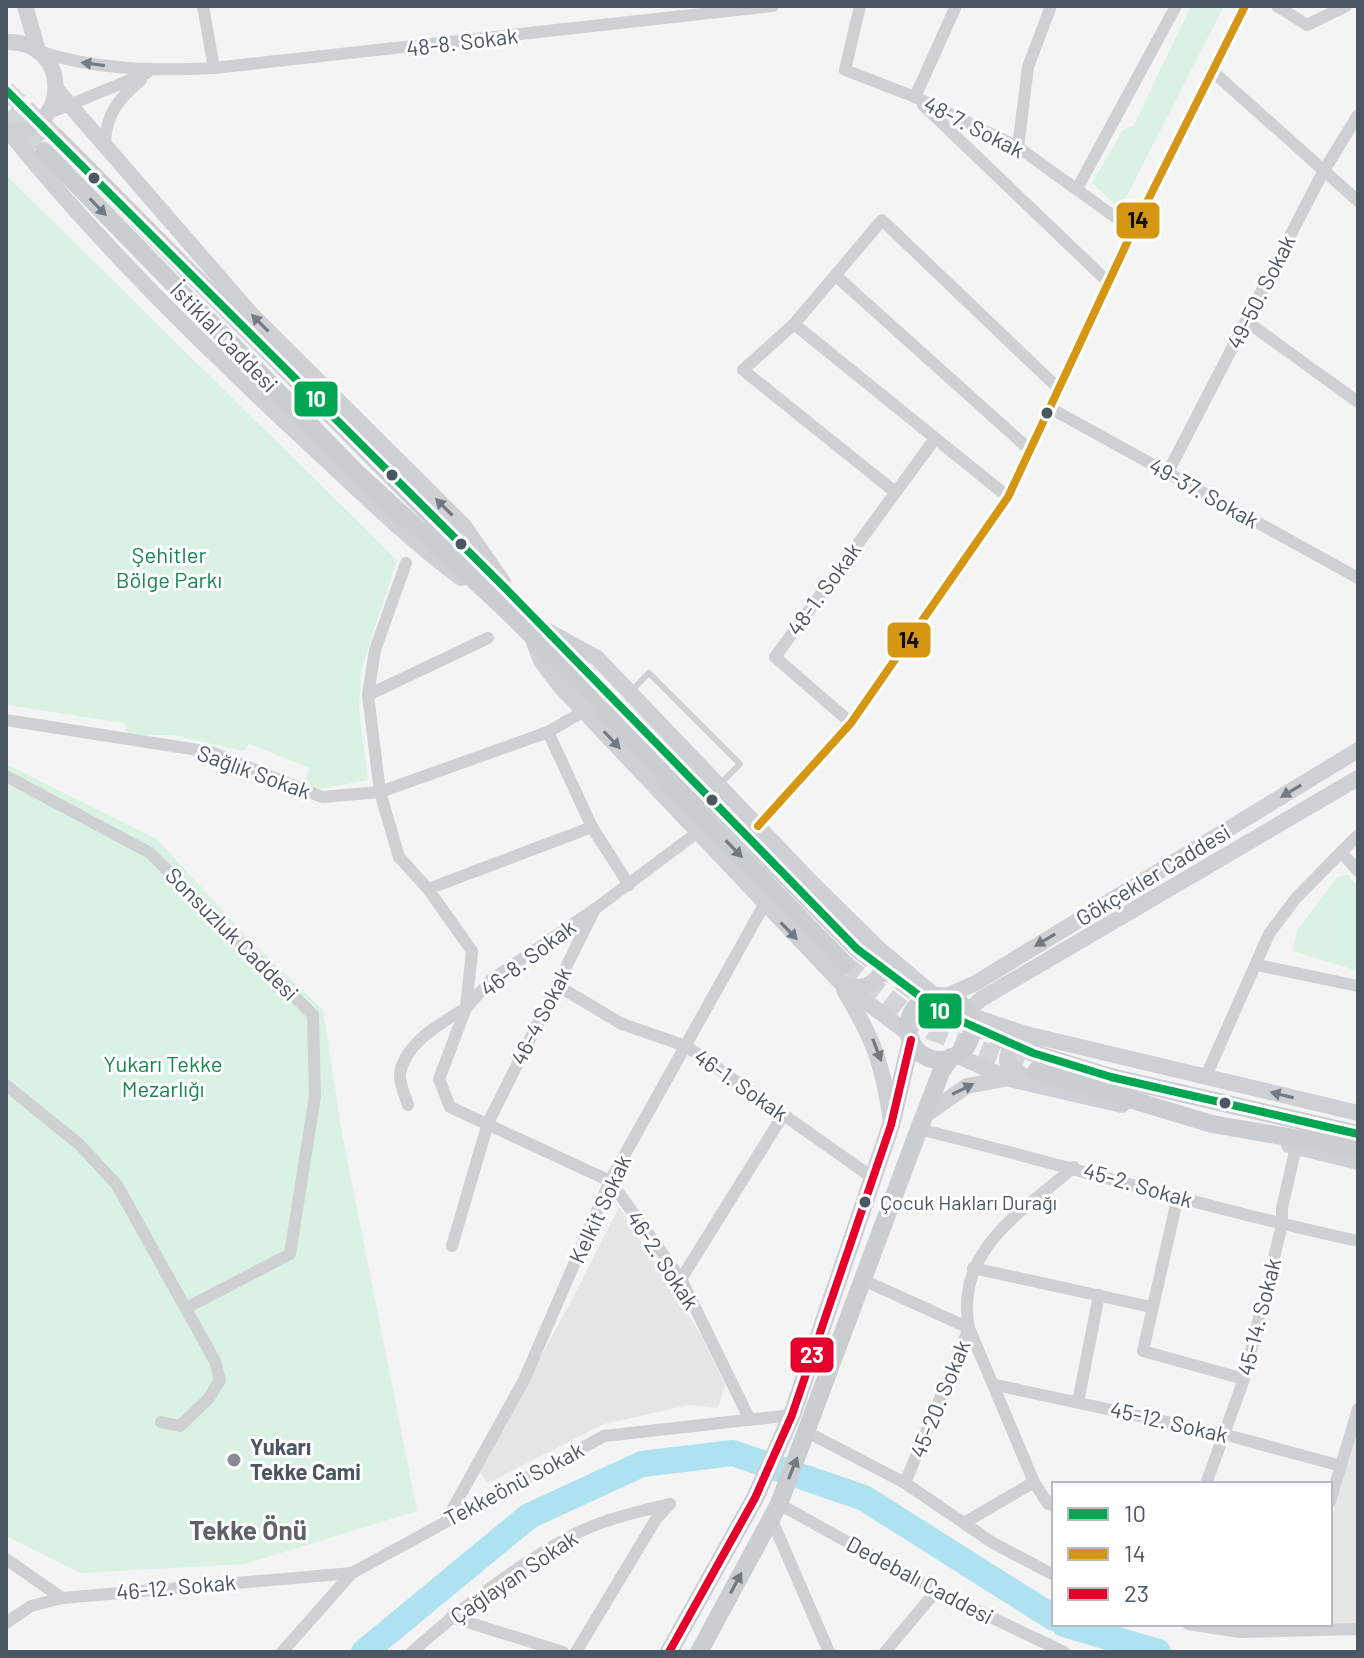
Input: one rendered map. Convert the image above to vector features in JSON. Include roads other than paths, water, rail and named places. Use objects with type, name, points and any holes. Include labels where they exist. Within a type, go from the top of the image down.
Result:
[{"type":"main road","name":"İstiklal Caddesi","points":[[51,145],[540,633],[847,965]]},
{"type":"main road","points":[[669,1652],[755,1498],[792,1415],[891,1125],[910,1037],[909,1022],[915,1007],[941,996],[960,1003],[968,1014],[971,1035],[941,1072],[775,1511],[699,1652]]},
{"type":"main road","points":[[910,1037],[928,1057],[954,1056]]},
{"type":"main road","points":[[1034,1069],[1111,1077],[1358,1134]]},
{"type":"main road","points":[[1034,1069],[1212,1124],[1358,1149]]},
{"type":"street","points":[[25,6],[38,51],[49,63],[56,89],[251,314],[464,526],[502,595]]},
{"type":"street","points":[[203,6],[214,68]]},
{"type":"street","name":"48-8. Sokak","points":[[150,72],[214,68],[773,6]]},
{"type":"street","points":[[860,6],[845,70],[915,97],[956,6]]},
{"type":"street","points":[[1018,147],[1028,67],[1051,6]]},
{"type":"street","points":[[1078,187],[1176,6]]},
{"type":"street","points":[[758,826],[851,723],[1008,497],[1133,230],[1245,6]]},
{"type":"street","points":[[1277,6],[1307,25],[1346,6]]},
{"type":"street","points":[[6,42],[25,44],[65,60],[150,72]]},
{"type":"street","points":[[1211,70],[1358,201]]},
{"type":"street","points":[[150,72],[69,103],[47,114],[30,128],[8,132],[51,183],[254,392],[428,553],[502,595]]},
{"type":"street","points":[[105,143],[111,112],[121,96],[150,72]]},
{"type":"street","points":[[47,114],[56,89]]},
{"type":"street","name":"48-7. Sokak","points":[[915,97],[1018,147],[1078,187],[1133,230]]},
{"type":"street","name":"48-7. Sokak","points":[[915,97],[1108,282]]},
{"type":"street","name":"49-50. Sokak","points":[[1168,472],[1323,172],[1358,115]]},
{"type":"street","points":[[895,492],[743,370],[794,324],[882,220],[1059,389]]},
{"type":"street","points":[[836,276],[1030,450]]},
{"type":"street","points":[[1246,321],[1358,402]]},
{"type":"street","points":[[794,324],[1008,497]]},
{"type":"street","name":"49-37. Sokak","points":[[1050,408],[1358,578]]},
{"type":"street","name":"48-1. Sokak","points":[[851,723],[775,657],[934,440]]},
{"type":"street","points":[[406,563],[375,650],[368,695],[380,792],[399,857],[428,889],[472,951],[466,1008],[416,1045],[403,1063],[400,1077],[408,1105]]},
{"type":"street","points":[[910,1037],[847,965],[764,905],[584,711],[541,661],[540,633],[597,658],[879,949],[941,996]]},
{"type":"street","points":[[368,695],[488,638]]},
{"type":"street","name":"Sağlık Sokak","points":[[6,720],[211,752],[322,797],[380,792],[548,732],[584,711]]},
{"type":"street","points":[[548,732],[592,827],[629,885]]},
{"type":"street","name":"Gökçekler Caddesi","points":[[941,996],[974,984],[1358,750]]},
{"type":"street","name":"Sonsuzluk Caddesi","points":[[6,776],[150,853],[313,1015],[315,1096],[290,1254],[188,1307]]},
{"type":"street","name":"Gökçekler Caddesi","points":[[968,1014],[981,999],[1358,778]]},
{"type":"street","points":[[428,889],[592,827]]},
{"type":"street","name":"46-4 Sokak","points":[[452,1246],[488,1123],[595,909],[698,832]]},
{"type":"street","points":[[1206,1076],[1269,934],[1296,898],[1358,835]]},
{"type":"street","points":[[1341,852],[1358,871]]},
{"type":"street","name":"Kelkit Sokak","points":[[447,1519],[524,1380],[610,1181],[764,905]]},
{"type":"street","name":"46-8. Sokak","points":[[488,1123],[450,1107],[439,1079],[466,1008],[491,980],[595,909]]},
{"type":"street","points":[[847,965],[859,989],[868,987],[880,975],[879,949]]},
{"type":"street","points":[[847,965],[882,1063],[891,1125]]},
{"type":"street","points":[[1257,965],[1358,986]]},
{"type":"street","name":"46-1. Sokak","points":[[558,986],[622,1024],[686,1046],[873,1178]]},
{"type":"street","points":[[968,1014],[1026,1034],[1358,1113]]},
{"type":"street","points":[[1026,1034],[1015,1041],[1007,1053],[1007,1062],[1019,1076],[1034,1069]]},
{"type":"street","points":[[954,1056],[1009,1079]]},
{"type":"street","points":[[921,1122],[967,1086],[984,1080],[1009,1079],[1034,1069],[1296,1147],[1358,1162]]},
{"type":"street","points":[[6,1085],[80,1145],[117,1185],[188,1307],[220,1372],[220,1380],[187,1421],[180,1426],[161,1422]]},
{"type":"street","points":[[681,1279],[783,1115]]},
{"type":"street","name":"45-2. Sokak","points":[[921,1122],[1282,1225],[1358,1241]]},
{"type":"street","name":"46-2. Sokak","points":[[488,1123],[610,1181],[681,1279],[750,1420]]},
{"type":"street","name":"45-14. Sokak","points":[[1207,1482],[1244,1379],[1282,1225],[1282,1208],[1296,1147]]},
{"type":"street","name":"45-20. Sokak","points":[[905,1483],[969,1328],[964,1303],[973,1268],[988,1242],[1074,1167]]},
{"type":"street","points":[[1178,1196],[1143,1351],[1244,1379]]},
{"type":"street","points":[[973,1268],[1151,1307]]},
{"type":"street","points":[[863,1280],[969,1328],[996,1385],[1034,1482],[1048,1504],[1052,1505]]},
{"type":"street","points":[[1078,1402],[1099,1295]]},
{"type":"street","name":"45-12. Sokak","points":[[996,1385],[1223,1434],[1341,1466]]},
{"type":"street","points":[[1332,1495],[1358,1409]]},
{"type":"street","name":"Tekkeönü Sokak","points":[[282,1652],[352,1573],[604,1436],[792,1415]]},
{"type":"street","points":[[807,1432],[905,1483],[993,1543],[1052,1574]]},
{"type":"street","points":[[964,1523],[1034,1482]]},
{"type":"street","name":"Çağlayan Sokak","points":[[412,1652],[451,1617],[571,1536],[618,1517],[670,1504],[656,1519],[576,1652]]},
{"type":"street","points":[[775,1511],[829,1652]]},
{"type":"street","name":"Dedebalı Caddesi","points":[[775,1511],[1045,1649],[1064,1652]]},
{"type":"street","points":[[6,1559],[62,1598]]},
{"type":"street","name":"46-12. Sokak","points":[[6,1623],[31,1606],[62,1598],[352,1573]]},
{"type":"street","points":[[885,1652],[936,1591]]},
{"type":"street","points":[[451,1617],[563,1652]]},
{"type":"street","points":[[1201,1626],[1240,1632],[1358,1629]]},
{"type":"lane","points":[[630,692],[649,673],[740,764],[720,784]]},
{"type":"waterway","points":[[364,1652],[529,1516],[642,1464],[733,1453],[864,1498],[1052,1617]]},
{"type":"waterway","points":[[1071,1626],[1158,1652]]},
{"type":"tunnel","points":[[6,90],[58,139]]},
{"type":"tunnel","points":[[6,114],[44,151]]},
{"type":"tunnel","points":[[857,949],[941,1012],[1033,1053]]},
{"type":"tunnel","points":[[845,964],[931,1031],[1036,1071]]},
{"type":"place","name":"Çocuk Hakları Durağı","points":[[865,1202]]},
{"type":"place","name":"Yukarı Tekke Cami","points":[[234,1460]]},
{"type":"district","name":"Tekke Önü","points":[[248,1531]]},
{"type":"park label","name":"Şehitler Bölge Parkı","points":[[169,568]]},
{"type":"park label","name":"Yukarı Tekke Mezarlığı","points":[[163,1076]]}]
